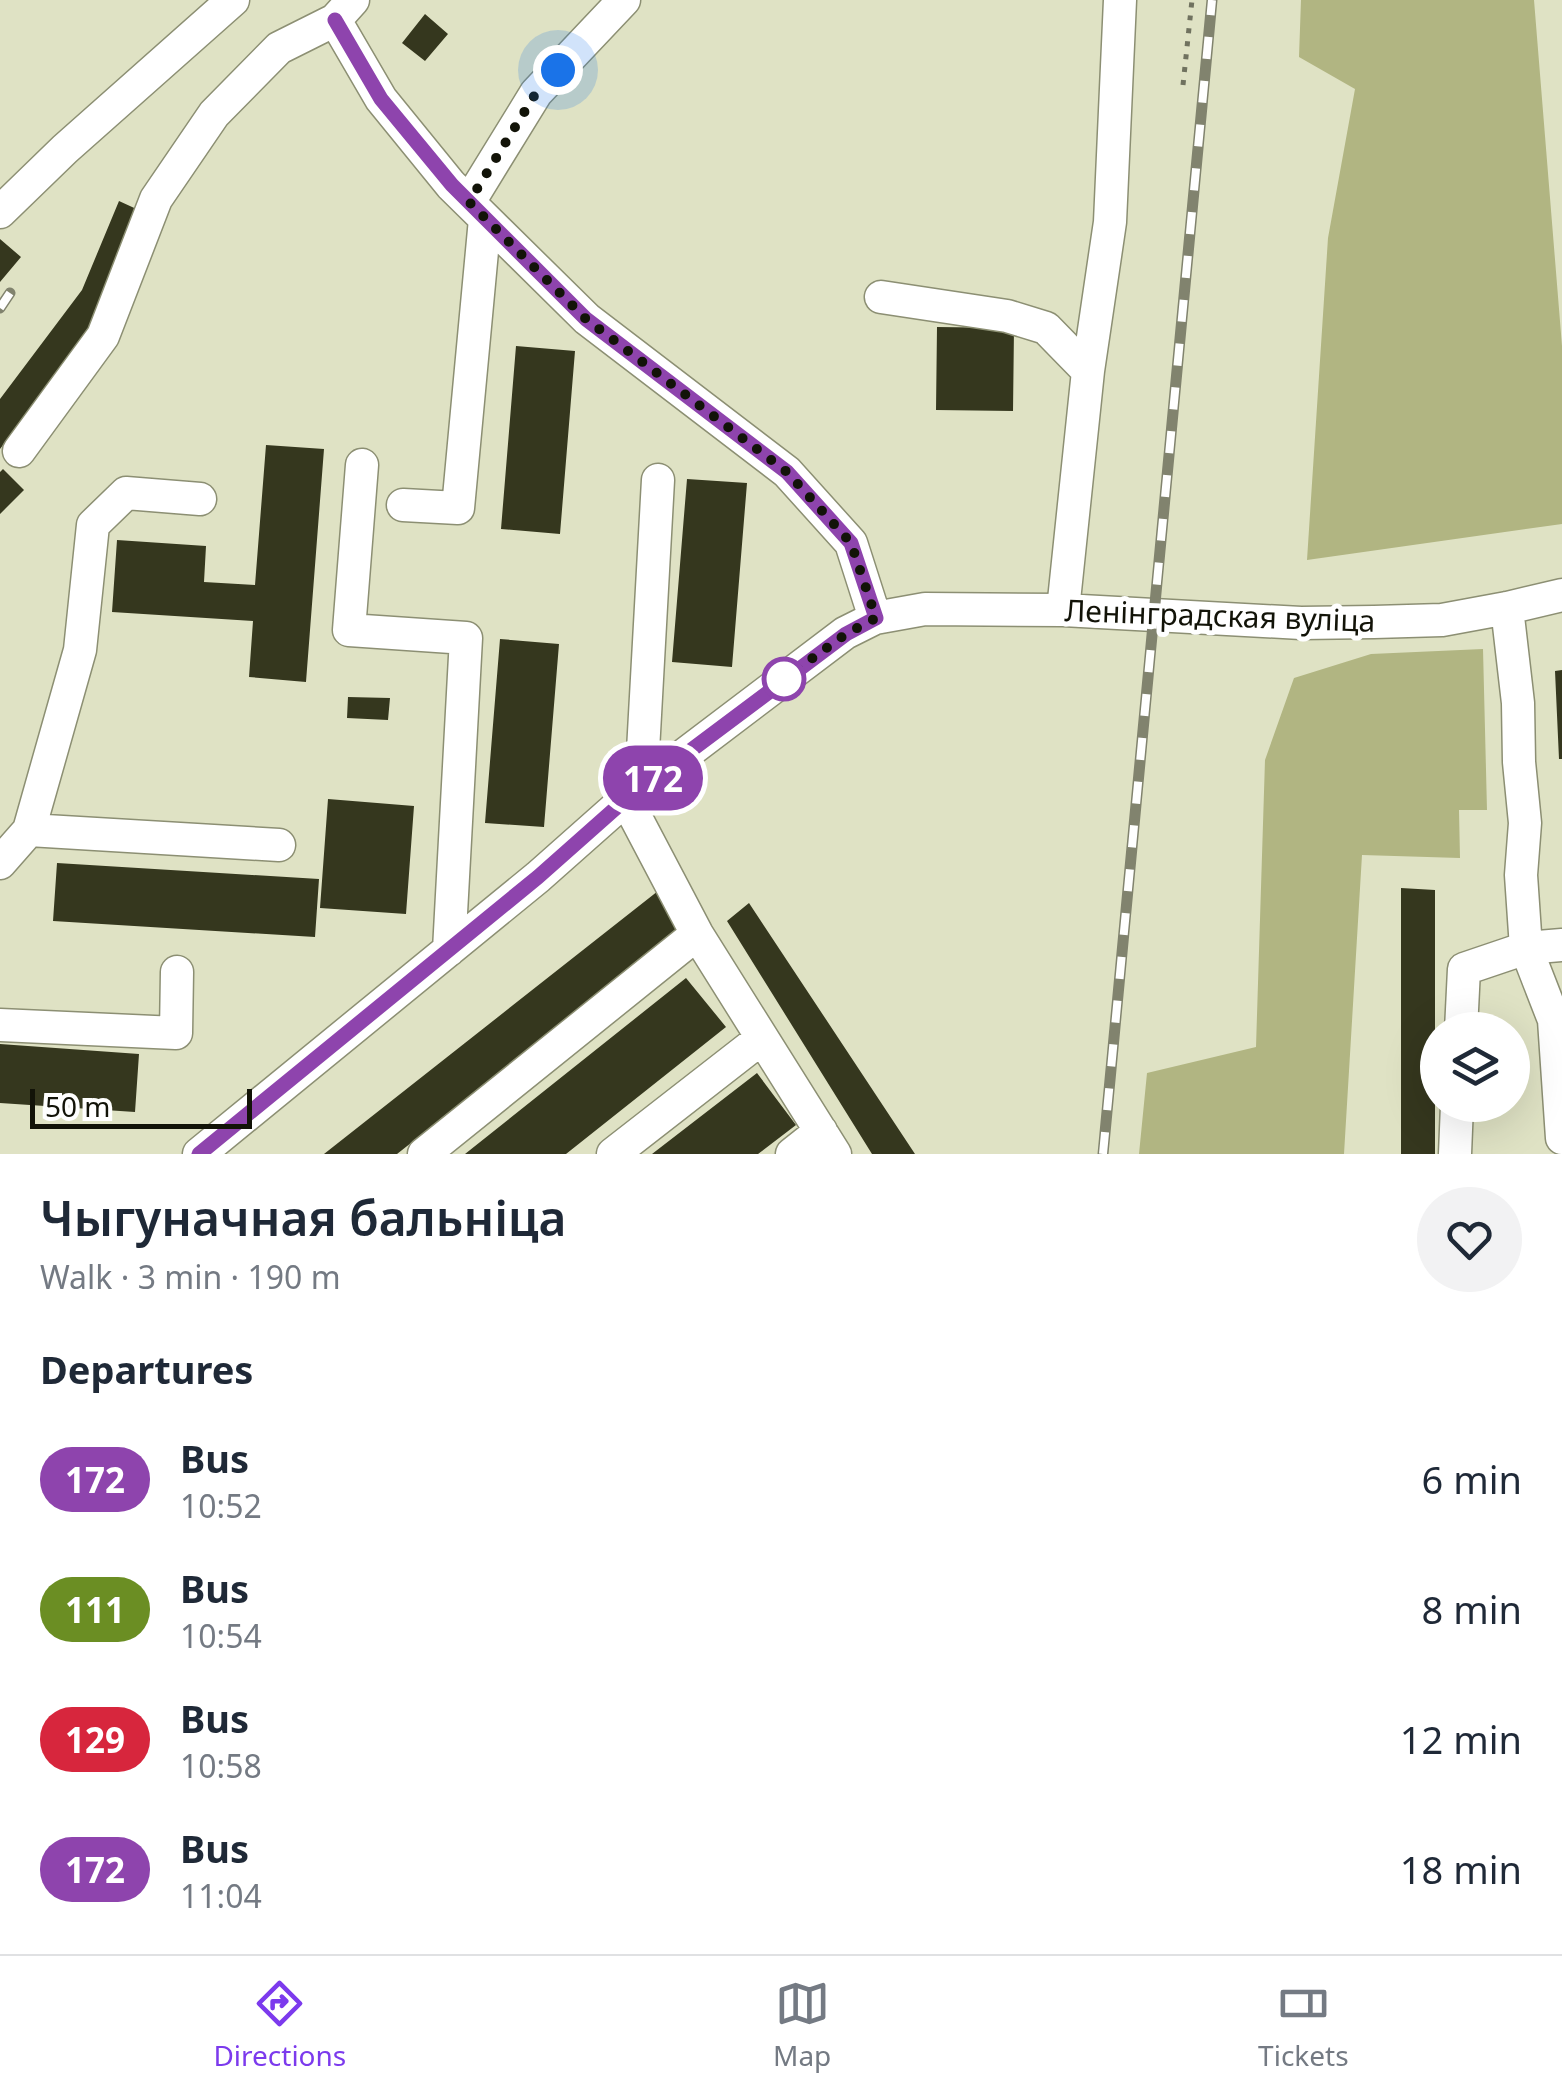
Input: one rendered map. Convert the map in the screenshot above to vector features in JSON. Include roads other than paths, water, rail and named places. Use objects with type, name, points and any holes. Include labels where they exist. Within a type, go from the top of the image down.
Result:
[{"type":"street","points":[[0,212],[233,0]]},
{"type":"street","points":[[402,505],[458,508],[477,211],[536,93],[624,0]]},
{"type":"street","points":[[1064,610],[1088,371],[1110,222],[1120,0]]},
{"type":"street","points":[[19,451],[102,336],[156,200],[214,114],[279,48],[344,10],[381,99],[452,185],[586,319],[787,472],[851,543],[876,618]]},
{"type":"street","points":[[880,297],[1007,316],[1046,328],[1088,371]]},
{"type":"street","points":[[362,465],[349,630],[466,638],[449,950]]},
{"type":"street","points":[[658,480],[633,793],[697,934],[828,1142],[792,1154]]},
{"type":"street","points":[[0,863],[29,830],[80,650],[93,525],[126,493],[200,499]]},
{"type":"street","name":"Ленінградская вуліца","points":[[199,1154],[538,877],[633,793],[846,634],[876,618],[925,608],[1064,610],[1300,623],[1442,620],[1562,595]]},
{"type":"street","points":[[1507,608],[1518,703],[1526,948],[1554,1020],[1562,1138]]},
{"type":"street","points":[[29,830],[280,846]]},
{"type":"street","points":[[424,1154],[697,934]]},
{"type":"street","points":[[1462,1012],[1464,969],[1526,948],[1562,945]]},
{"type":"street","points":[[0,1025],[176,1033],[177,972]]},
{"type":"street","points":[[613,1154],[762,1038]]},
{"type":"street","points":[[1455,1154],[1457,1122]]},
{"type":"railway","points":[[1103,1154],[1212,0]]},
{"type":"railway","points":[[0,308],[10,293]]}]
